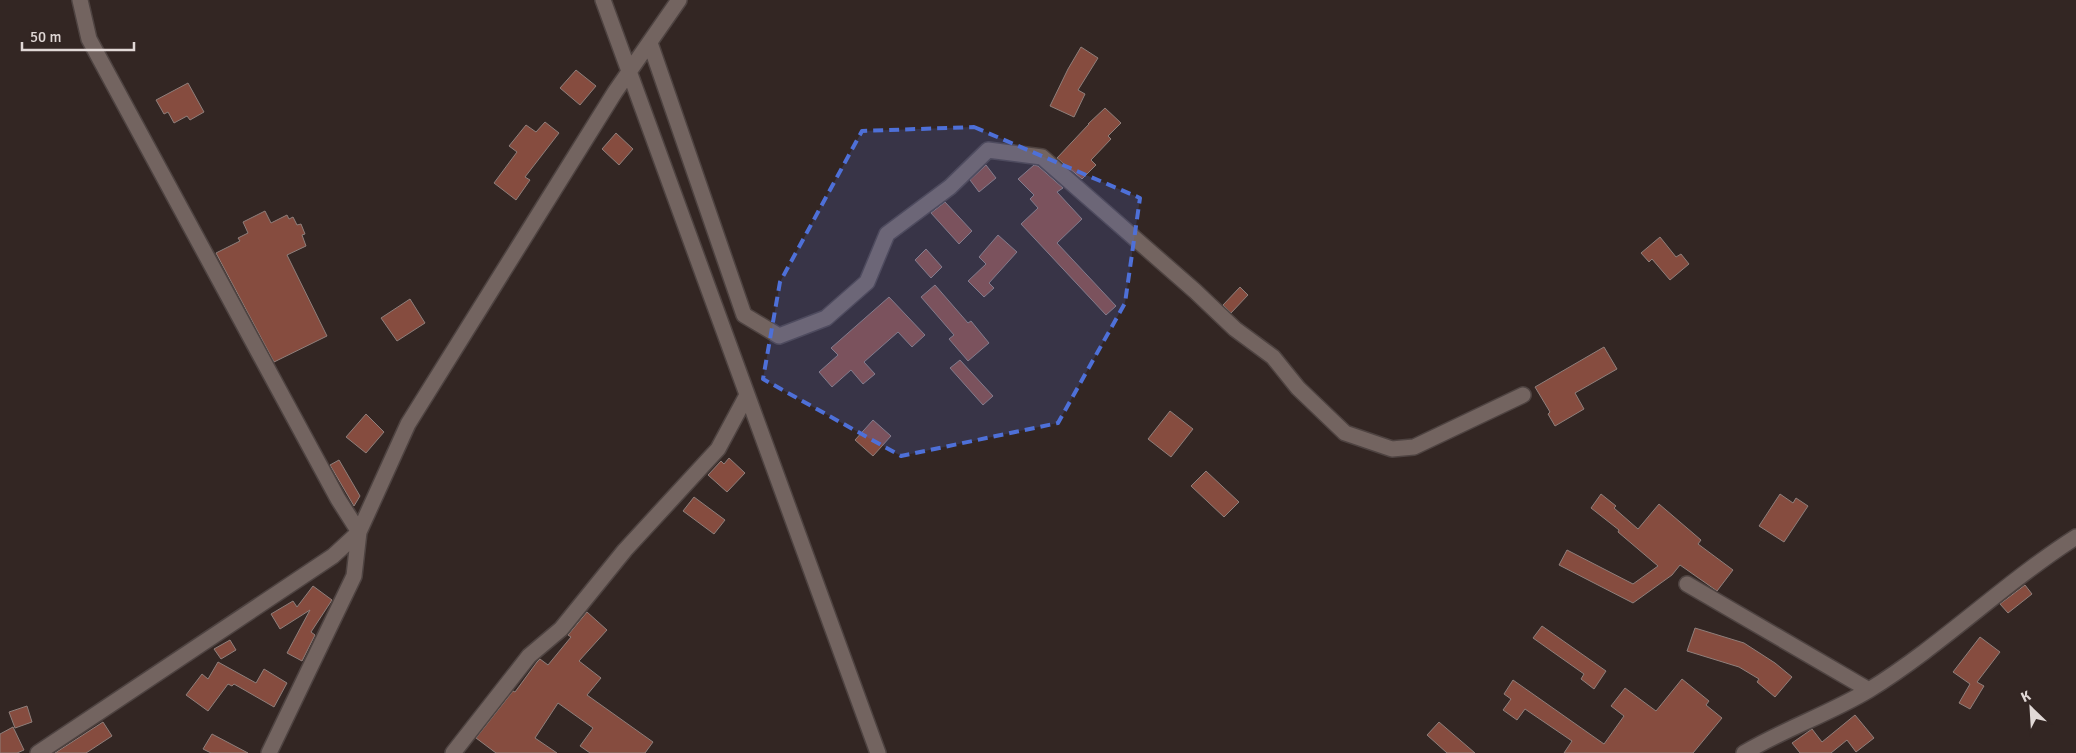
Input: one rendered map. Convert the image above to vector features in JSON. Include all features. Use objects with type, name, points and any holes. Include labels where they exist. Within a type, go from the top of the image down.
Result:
[{"type":"street","points":[[80,0],[89,39],[338,499],[359,532],[354,576],[269,753]]},
{"type":"street","points":[[603,0],[878,753]]},
{"type":"street","points":[[38,753],[332,556],[359,532],[368,516],[408,424],[614,92],[679,0]]},
{"type":"street","points":[[650,43],[744,316],[779,336],[826,318],[867,282],[887,234],[950,187],[988,150],[1042,157],[1235,328],[1273,357],[1298,388],[1345,433],[1392,449],[1414,447],[1523,395]]},
{"type":"street","points":[[453,753],[529,656],[561,629],[625,550],[718,449],[747,395]]},
{"type":"street","points":[[1744,753],[1869,690],[1937,642],[2040,560],[2076,537]]},
{"type":"street","points":[[1687,584],[1869,690]]},
{"type":"highlighted area","points":[[974,127],[1140,198],[1125,303],[1058,423],[901,456],[763,379],[780,282],[862,131]]},
{"type":"building","points":[[1081,47],[1098,58],[1078,90],[1085,94],[1074,117],[1050,106]]},
{"type":"building","points":[[576,70],[596,86],[580,105],[560,88]]},
{"type":"building","points":[[188,83],[204,112],[190,120],[187,116],[174,123],[168,112],[164,114],[156,100]]},
{"type":"building","points":[[1105,108],[1121,123],[1108,136],[1111,139],[1091,160],[1096,165],[1082,179],[1057,158]]},
{"type":"building","points":[[545,122],[559,133],[525,177],[530,180],[516,200],[494,183],[517,152],[509,146],[526,125],[536,132]]},
{"type":"building","points":[[616,133],[633,149],[619,165],[602,149]]},
{"type":"building","points":[[986,165],[996,178],[979,192],[970,180]]},
{"type":"building","points":[[1034,165],[1038,166],[1063,188],[1057,192],[1082,219],[1057,243],[1116,306],[1106,315],[1021,224],[1038,208],[1030,199],[1034,195],[1018,179]]},
{"type":"building","points":[[945,202],[972,231],[959,244],[931,213]]},
{"type":"building","points":[[265,211],[271,223],[287,215],[289,219],[293,217],[297,225],[301,224],[305,234],[302,235],[306,246],[287,255],[327,336],[274,362],[216,253],[240,241],[238,238],[248,233],[243,222]]},
{"type":"building","points":[[998,235],[1017,252],[989,283],[994,288],[984,297],[968,281],[986,264],[979,257]]},
{"type":"building","points":[[1660,237],[1676,257],[1681,254],[1689,264],[1670,280],[1652,259],[1649,262],[1641,253]]},
{"type":"building","points":[[926,249],[942,267],[931,278],[915,260]]},
{"type":"building","points":[[935,285],[968,323],[971,321],[989,343],[968,361],[949,339],[954,335],[921,297]]},
{"type":"building","points":[[1240,287],[1248,295],[1231,313],[1223,305]]},
{"type":"building","points":[[889,297],[925,335],[912,347],[898,332],[864,362],[875,374],[863,384],[851,370],[832,387],[819,372],[838,355],[831,348]]},
{"type":"building","points":[[410,299],[425,323],[397,341],[381,318]]},
{"type":"building","points":[[1604,347],[1617,369],[1575,393],[1584,409],[1555,426],[1548,414],[1550,412],[1535,387]]},
{"type":"building","points":[[960,360],[993,396],[983,405],[950,368]]},
{"type":"building","points":[[1170,411],[1193,429],[1171,457],[1148,439]]},
{"type":"building","points":[[366,414],[384,432],[366,453],[346,437]]},
{"type":"building","points":[[873,420],[891,436],[873,456],[855,440]]},
{"type":"building","points":[[729,458],[745,473],[727,492],[708,475],[721,461],[724,464]]},
{"type":"building","points":[[339,460],[360,496],[354,506],[330,465]]},
{"type":"building","points":[[1206,471],[1239,502],[1224,517],[1191,486]]},
{"type":"building","points":[[1601,494],[1616,506],[1614,508],[1638,529],[1659,504],[1701,540],[1698,544],[1733,570],[1717,591],[1680,565],[1672,575],[1633,603],[1559,565],[1567,550],[1633,584],[1658,566],[1618,532],[1619,530],[1591,508]]},
{"type":"building","points":[[1780,494],[1793,503],[1796,498],[1808,506],[1784,542],[1759,526]]},
{"type":"building","points":[[694,497],[725,520],[714,534],[683,511]]},
{"type":"building","points":[[2025,585],[2032,594],[2008,613],[2000,604]]},
{"type":"building","points":[[313,586],[332,600],[311,632],[315,635],[302,661],[287,653],[310,610],[280,629],[271,614],[293,601],[297,607]]},
{"type":"building","points":[[587,612],[607,630],[579,661],[601,678],[587,695],[653,742],[645,753],[590,753],[580,746],[593,728],[558,703],[535,738],[557,753],[496,753],[476,738],[513,691],[515,692],[537,662],[540,659],[548,665],[571,637],[568,635]]},
{"type":"building","points":[[1542,626],[1606,671],[1594,689],[1581,679],[1584,674],[1533,638]]},
{"type":"building","points":[[1695,628],[1744,643],[1775,663],[1792,677],[1775,697],[1757,682],[1759,679],[1739,667],[1687,651]]},
{"type":"building","points":[[1980,637],[2000,652],[1977,682],[1984,686],[1970,709],[1959,703],[1970,684],[1953,672]]},
{"type":"building","points":[[230,640],[236,650],[221,659],[214,649]]},
{"type":"building","points":[[218,662],[256,683],[264,669],[287,683],[274,707],[234,684],[232,686],[228,684],[208,711],[186,695],[202,674],[208,679]]},
{"type":"building","points":[[1682,679],[1709,701],[1706,705],[1722,718],[1693,753],[1564,753],[1572,741],[1525,709],[1517,720],[1503,710],[1511,699],[1504,694],[1513,680],[1604,744],[1624,716],[1611,706],[1625,688],[1656,711]]},
{"type":"building","points":[[27,706],[32,722],[15,728],[9,712]]},
{"type":"building","points":[[1855,715],[1874,738],[1856,752],[1847,740],[1831,753],[1800,753],[1792,743],[1812,729],[1822,742]]},
{"type":"building","points":[[103,722],[112,736],[86,753],[55,753]]},
{"type":"building","points":[[1439,722],[1475,753],[1447,753],[1427,735]]},
{"type":"building","points":[[13,727],[24,750],[17,753],[0,753],[0,734]]},
{"type":"building","points":[[212,734],[248,753],[211,753],[203,749]]}]
